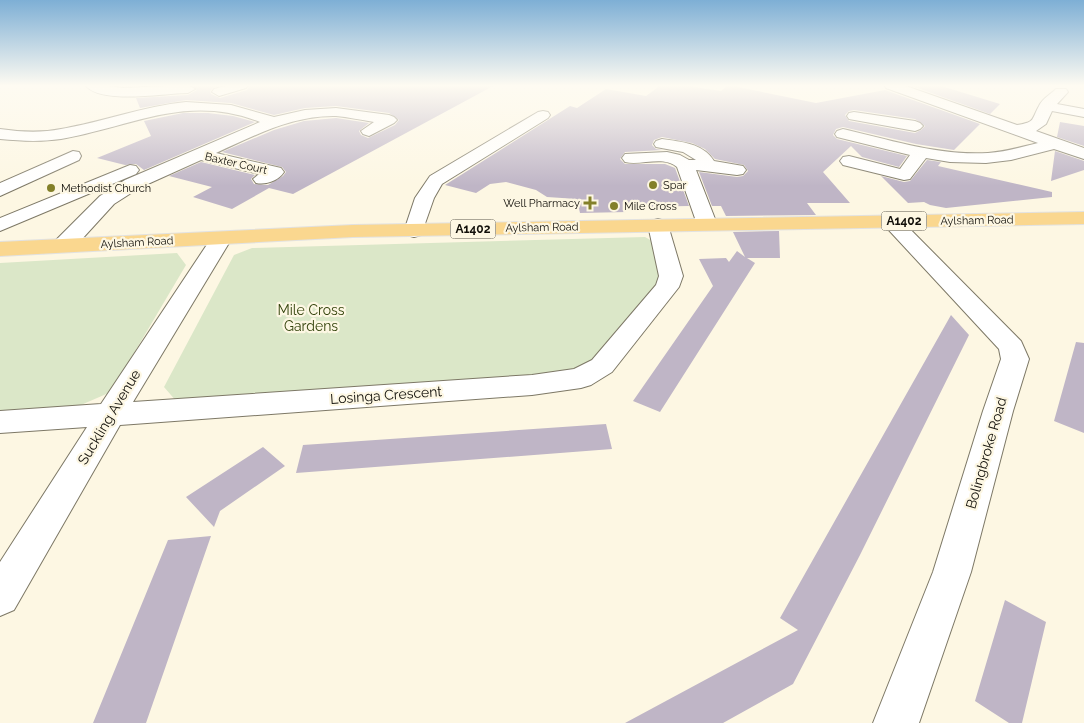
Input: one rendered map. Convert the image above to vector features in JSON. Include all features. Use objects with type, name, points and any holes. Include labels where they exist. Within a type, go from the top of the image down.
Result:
[{"type":"main road","name":"Aylsham Road","points":[[0,249],[353,231],[1084,218]]},
{"type":"street","points":[[0,134],[33,137],[63,135],[123,119]]},
{"type":"street","points":[[263,119],[273,122]]},
{"type":"street","name":"Baxter Court","points":[[64,245],[107,200],[132,184],[197,154],[273,122],[286,119]]},
{"type":"street","name":"Baxter Court","points":[[369,131],[391,119]]},
{"type":"street","points":[[414,231],[426,193],[436,180],[537,119]]},
{"type":"street","points":[[855,149],[870,119],[914,126]]},
{"type":"street","points":[[982,119],[1084,154]]},
{"type":"street","points":[[1015,130],[1034,127],[1042,119]]},
{"type":"street","points":[[843,134],[855,149],[904,175],[918,157]]},
{"type":"street","points":[[652,141],[698,151],[705,158],[708,165]]},
{"type":"street","points":[[855,149],[918,157],[988,158],[1054,144]]},
{"type":"street","name":"Baxter Court","points":[[197,154],[275,172]]},
{"type":"street","points":[[0,190],[73,156]]},
{"type":"street","points":[[630,158],[675,158],[681,160],[685,165],[707,224]]},
{"type":"street","points":[[0,225],[143,164]]},
{"type":"street","points":[[685,165],[708,165],[737,170]]},
{"type":"street","name":"Bolingbroke Road","points":[[892,222],[1012,347],[1015,359],[998,411],[952,572],[896,723]]},
{"type":"street","name":"Losinga Crescent","points":[[0,422],[532,385],[581,378],[602,366],[667,287],[671,276],[658,225]]},
{"type":"street","name":"Suckling Avenue","points":[[0,597],[110,415],[221,238]]},
{"type":"green space","name":"Mile Cross Gardens","points":[[645,237],[654,242],[665,274],[594,364],[563,377],[177,402],[164,387],[234,255],[252,248]]},
{"type":"green space","points":[[177,253],[186,265],[111,392],[67,411],[0,416],[0,263]]},
{"type":"building","points":[[155,119],[243,119],[255,122],[144,170],[136,164],[125,165],[97,158],[151,136],[144,121]]},
{"type":"building","points":[[341,119],[369,123],[359,131],[361,135],[368,138],[395,125],[399,120],[397,119],[432,119],[293,194],[269,188],[232,209],[193,197],[212,187],[169,176],[201,162],[255,175],[251,179],[254,184],[268,185],[283,176],[286,172],[282,167],[222,152],[274,130],[304,121]]},
{"type":"building","points":[[550,119],[847,119],[849,121],[915,133],[925,126],[913,119],[965,119],[980,124],[954,150],[916,144],[843,127],[836,129],[833,135],[837,139],[907,156],[899,167],[862,157],[851,146],[823,172],[850,203],[807,203],[816,215],[726,216],[721,206],[712,206],[699,172],[737,177],[743,176],[748,171],[744,165],[715,159],[705,149],[692,143],[662,137],[654,140],[652,145],[656,149],[663,150],[625,152],[620,159],[625,164],[665,164],[675,168],[689,206],[626,207],[627,212],[580,213],[577,199],[547,197],[536,190],[506,182],[490,184],[476,193],[445,185]]},
{"type":"building","points":[[1060,122],[1084,126],[1084,146],[1057,137]]},
{"type":"building","points":[[1055,151],[1084,161],[1084,170],[1051,181]]},
{"type":"building","points":[[927,160],[941,162],[938,166],[1052,192],[1052,197],[946,208],[924,202],[908,203],[881,176],[904,182],[910,181]]},
{"type":"building","points":[[779,231],[780,258],[747,258],[755,263],[660,412],[633,401],[713,286],[699,259],[726,258],[729,262],[737,251],[745,257],[733,232]]},
{"type":"building","points":[[951,315],[969,335],[860,555],[793,684],[723,723],[625,723],[798,630],[780,618]]},
{"type":"building","points":[[1076,342],[1084,343],[1084,433],[1054,421]]},
{"type":"building","points":[[606,424],[612,449],[296,473],[303,445]]},
{"type":"building","points":[[263,447],[285,466],[220,511],[214,527],[186,497]]},
{"type":"building","points":[[211,536],[146,723],[93,723],[168,540]]},
{"type":"building","points":[[1005,600],[1046,622],[1022,723],[1009,723],[975,701]]},
{"type":"place","name":"Spar","points":[[653,185]]},
{"type":"place","name":"Methodist Church","points":[[51,188]]},
{"type":"place","name":"Well Pharmacy","points":[[590,203]]},
{"type":"place","name":"Mile Cross","points":[[614,206]]}]
